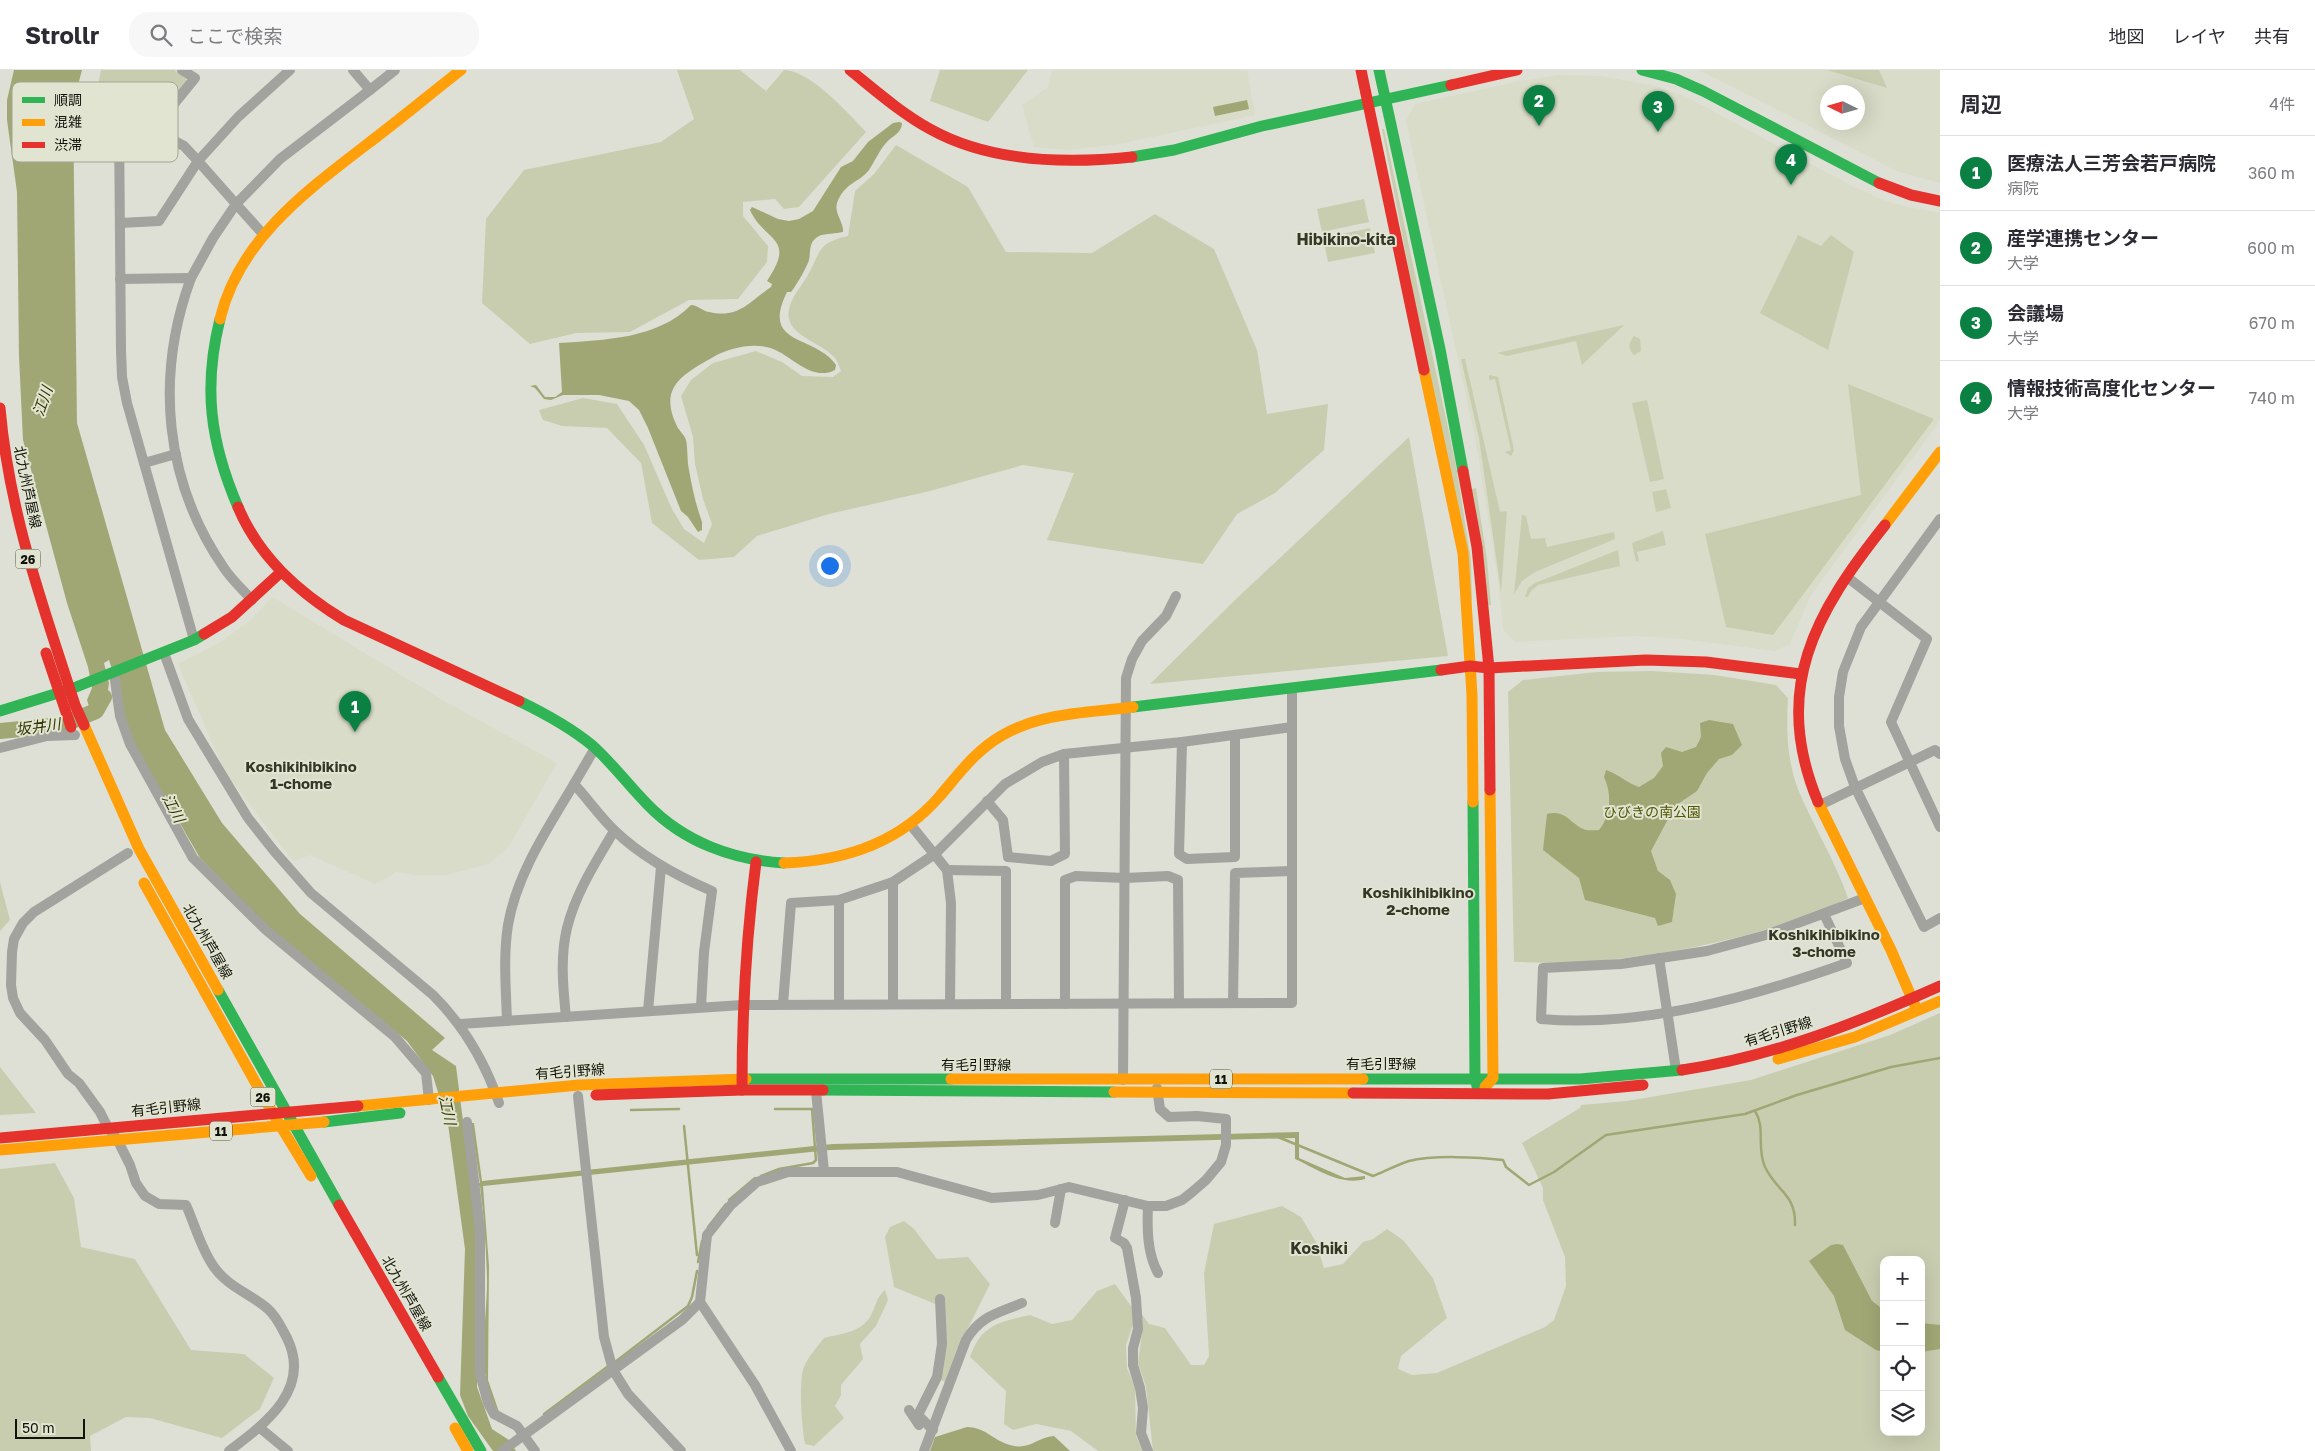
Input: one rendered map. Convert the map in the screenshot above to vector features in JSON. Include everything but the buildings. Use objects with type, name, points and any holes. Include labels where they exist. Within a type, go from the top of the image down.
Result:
[{"type":"street","points":[[178,99],[199,74],[182,70]]},
{"type":"street","points":[[120,223],[159,221],[198,161],[238,117],[290,70]]},
{"type":"street","points":[[353,70],[370,90]]},
{"type":"street","points":[[252,600],[225,570],[205,537],[181,476],[171,422],[170,362],[175,329],[191,278],[213,238],[236,204],[280,159],[395,70]]},
{"type":"street","points":[[461,70],[314,185],[263,234],[230,288],[218,325],[208,383],[212,438],[226,483],[253,536],[280,573],[322,607],[344,620],[557,719],[595,748],[659,816],[688,836],[723,853],[756,862],[818,862],[853,855],[881,843],[910,824],[930,807],[975,755],[998,738],[1019,726],[1041,717],[1470,666],[1489,668],[1646,660],[1706,662],[1802,674]]},
{"type":"street","points":[[850,70],[898,107],[934,131],[954,140],[994,152],[1027,157],[1079,159],[1130,157],[1160,153],[1274,123],[1517,70]]},
{"type":"street","points":[[1361,70],[1462,553],[1470,666],[1475,1078],[1479,1094]]},
{"type":"street","points":[[1379,70],[1440,349],[1467,487],[1477,547],[1489,668],[1493,1078],[1479,1094]]},
{"type":"street","points":[[1642,70],[1676,79],[1703,91],[1883,185],[1912,195],[1940,200]]},
{"type":"street","points":[[178,143],[184,146],[198,161],[263,234]]},
{"type":"street","points":[[119,162],[122,377],[127,404],[194,640]]},
{"type":"street","points":[[120,279],[191,278]]},
{"type":"street","name":"北九州芦屋線","points":[[0,408],[3,444],[11,494],[32,571],[70,689],[70,707],[80,738],[138,850],[288,1112],[336,1201],[481,1451]]},
{"type":"street","points":[[1918,1012],[1808,776],[1802,751],[1799,722],[1802,674],[1814,633],[1822,615],[1846,577],[1940,452]]},
{"type":"street","points":[[144,463],[176,454]]},
{"type":"street","name":"北九州芦屋線","points":[[5,514],[20,572],[59,693],[70,707]]},
{"type":"street","points":[[1940,520],[1878,601],[1861,627],[1843,672],[1839,697],[1839,726],[1845,759],[1855,787],[1924,927],[1940,918]]},
{"type":"street","points":[[0,711],[82,685],[194,640],[232,617],[280,573]]},
{"type":"street","points":[[1846,577],[1927,640],[1891,722],[1940,827]]},
{"type":"street","points":[[1123,1080],[1126,678],[1132,658],[1142,641],[1166,616],[1176,596]]},
{"type":"street","points":[[161,654],[188,719],[248,818],[311,893],[433,995],[460,1024],[468,1035],[494,1098]]},
{"type":"street","points":[[113,673],[120,716],[130,744],[193,858],[266,930],[395,1037],[426,1072],[436,1102]]},
{"type":"street","points":[[460,1024],[742,1004],[1292,1003],[1292,688]]},
{"type":"street","points":[[783,1004],[790,903],[839,900],[894,882],[935,854],[1005,784],[1022,772],[1064,754],[1236,736],[1292,727]]},
{"type":"street","points":[[0,748],[48,736],[80,738]]},
{"type":"street","points":[[1182,742],[1179,854],[1188,859],[1235,858],[1236,736]]},
{"type":"street","points":[[507,1021],[506,951],[513,905],[531,859],[595,748]]},
{"type":"street","points":[[1820,805],[1935,750],[1940,754]]},
{"type":"street","points":[[987,801],[1003,820],[1008,857],[1051,861],[1065,854],[1064,754]]},
{"type":"street","points":[[574,784],[614,831],[661,867],[712,891],[704,952],[701,1007]]},
{"type":"street","name":"北九州芦屋線","points":[[105,802],[128,853],[272,1112],[468,1451]]},
{"type":"street","points":[[910,824],[946,870],[951,903],[950,1004]]},
{"type":"street","points":[[566,1017],[563,983],[567,930],[573,907],[588,875],[614,831]]},
{"type":"street","points":[[128,853],[34,912],[23,923],[14,939],[12,952],[11,985],[13,998],[20,1013],[45,1040],[68,1074],[79,1083],[100,1112],[108,1128],[117,1139],[130,1165],[136,1183],[145,1196],[159,1204],[186,1205],[205,1252],[214,1268],[229,1283],[266,1307],[276,1317],[294,1353],[295,1371],[291,1386],[281,1404],[260,1428],[229,1451]]},
{"type":"street","points":[[742,1084],[742,1004],[748,922],[756,862]]},
{"type":"street","points":[[648,1011],[661,867]]},
{"type":"street","points":[[946,870],[1006,871],[1006,1004]]},
{"type":"street","points":[[1233,1003],[1235,873],[1292,871]]},
{"type":"street","points":[[1065,1004],[1065,880],[1076,876],[1125,878],[1168,876],[1178,880],[1179,1003]]},
{"type":"street","points":[[893,1004],[894,882]]},
{"type":"street","points":[[1824,914],[1847,963],[1760,992],[1667,1012],[1564,1021],[1541,1019],[1543,968],[1620,964],[1707,951],[1766,935],[1864,898]]},
{"type":"street","points":[[839,900],[839,1004]]},
{"type":"street","points":[[1659,958],[1676,1070]]},
{"type":"street","name":"有毛引野線","points":[[0,1138],[272,1112],[494,1098],[667,1080],[742,1084],[816,1091],[1632,1076],[1720,1063],[1769,1052],[1913,999],[1940,986]]},
{"type":"street","name":"有毛引野線","points":[[494,1098],[578,1096],[742,1084],[1123,1080],[1157,1086],[1548,1094],[1615,1089],[1738,1070],[1855,1037],[1918,1012],[1940,1001]]},
{"type":"street","points":[[502,1451],[682,1320],[700,1302],[707,1235],[731,1205],[757,1182],[780,1173],[897,1172],[992,1198],[1038,1195],[1069,1187],[1148,1206],[1166,1206],[1186,1196],[1206,1180],[1220,1162],[1226,1145],[1226,1119],[1197,1116],[1169,1117],[1160,1109],[1157,1086]]},
{"type":"street","points":[[816,1091],[824,1172]]},
{"type":"street","points":[[578,1096],[604,1337],[613,1370],[628,1394],[681,1451]]},
{"type":"street","name":"有毛引野線","points":[[0,1150],[282,1127],[436,1102]]},
{"type":"street","points":[[467,1122],[480,1230],[480,1374],[488,1403],[494,1414],[517,1426],[523,1437],[535,1451]]},
{"type":"street","points":[[1055,1223],[1061,1189]]},
{"type":"street","points":[[1125,1200],[1115,1238],[1124,1242],[1127,1248],[1136,1298],[1138,1329],[1133,1348],[1133,1365],[1140,1388],[1143,1408],[1141,1433],[1148,1451]]},
{"type":"street","points":[[1148,1206],[1147,1232],[1153,1264],[1158,1273]]},
{"type":"street","points":[[933,1432],[918,1415],[936,1377],[942,1344],[940,1299]]},
{"type":"street","points":[[700,1302],[755,1384],[791,1451]]},
{"type":"street","points":[[924,1451],[933,1432],[966,1340],[974,1326],[985,1319],[1022,1303]]},
{"type":"street","points":[[909,1410],[914,1420],[933,1432]]},
{"type":"street","points":[[260,1428],[288,1451]]},
{"type":"shaded area","points":[[1052,70],[1247,70],[1255,115],[1119,144],[1069,150],[1034,147],[1022,105],[1048,87]]},
{"type":"shaded area","points":[[1699,70],[1940,70],[1940,183],[1897,171]]},
{"type":"shaded area","points":[[1559,75],[1601,76],[1655,86],[1687,97],[1852,186],[1886,201],[1940,213],[1940,418],[1937,425],[1809,599],[1790,644],[1775,651],[1682,639],[1636,636],[1515,642],[1503,630],[1498,579],[1476,442],[1406,121],[1415,104],[1520,81]]},
{"type":"shaded area","points":[[272,597],[446,702],[557,763],[509,846],[489,864],[446,875],[416,875],[396,872],[375,884],[310,855],[293,861],[225,772],[178,664],[219,643],[251,620]]},
{"type":"green space","points":[[101,70],[174,70],[186,77],[187,82],[178,94],[178,82],[99,82]]},
{"type":"green space","points":[[677,70],[740,70],[766,91],[784,70],[794,72],[805,77],[828,94],[866,132],[799,207],[784,209],[775,199],[743,202],[743,216],[768,246],[767,262],[738,299],[689,300],[630,332],[576,333],[530,344],[482,303],[486,219],[524,170],[661,142],[694,119]]},
{"type":"green space","points":[[940,70],[1028,70],[988,122],[930,101]]},
{"type":"green space","points":[[1827,70],[1879,70],[1887,88]]},
{"type":"green space","points":[[1382,129],[1384,129],[1456,465],[1471,560],[1472,603]]},
{"type":"green space","points":[[896,145],[968,187],[1006,252],[1092,253],[1155,214],[1214,249],[1257,350],[1267,414],[1328,404],[1324,450],[1275,493],[1237,514],[1203,564],[1047,540],[1074,473],[1023,465],[930,491],[829,514],[757,536],[734,557],[699,560],[652,523],[641,463],[607,428],[562,426],[543,420],[539,410],[583,398],[617,404],[644,445],[672,509],[684,529],[704,543],[712,524],[703,499],[695,464],[693,437],[681,396],[691,380],[713,363],[756,351],[782,362],[802,376],[833,377],[841,371],[834,357],[795,329],[790,322],[788,314],[795,295],[822,248],[832,241],[848,236],[855,191],[874,174]]},
{"type":"green space","points":[[1364,199],[1369,222],[1322,232],[1317,209]]},
{"type":"green space","points":[[1370,228],[1375,253],[1328,262],[1323,238]]},
{"type":"green space","points":[[1798,235],[1821,246],[1831,235],[1854,252],[1828,350],[1760,313]]},
{"type":"green space","points":[[1624,325],[1582,365],[1576,341],[1507,356],[1497,353]]},
{"type":"green space","points":[[1634,336],[1640,339],[1641,351],[1634,355],[1630,350],[1630,346]]},
{"type":"green space","points":[[1461,359],[1465,359],[1500,512],[1507,511],[1501,592],[1479,438]]},
{"type":"green space","points":[[1489,375],[1498,377],[1514,450],[1511,456],[1505,452],[1511,450],[1495,379],[1489,380]]},
{"type":"green space","points":[[1848,384],[1934,419],[1773,635],[1726,627],[1705,534],[1861,495]]},
{"type":"green space","points":[[1647,400],[1664,479],[1650,482],[1632,403]]},
{"type":"green space","points":[[1409,437],[1448,656],[1150,684],[1235,600]]},
{"type":"green space","points":[[1476,488],[1487,559],[1491,605],[1486,605],[1471,489]]},
{"type":"green space","points":[[1666,489],[1671,508],[1656,512],[1652,492]]},
{"type":"green space","points":[[1522,515],[1526,516],[1531,539],[1545,538],[1547,547],[1614,532],[1615,539],[1535,572],[1522,581],[1514,594]]},
{"type":"green space","points":[[1663,531],[1666,545],[1637,552],[1639,561],[1636,562],[1632,543]]},
{"type":"green space","points":[[1618,550],[1620,566],[1538,585],[1531,591],[1528,597],[1525,597],[1528,588],[1535,583]]},
{"type":"green space","name":"ひびきの南公園","points":[[1652,671],[1715,675],[1776,685],[1788,698],[1788,744],[1794,778],[1848,898],[1818,911],[1751,934],[1681,950],[1579,962],[1514,962],[1508,692],[1523,680],[1596,672]]},
{"type":"green space","points":[[0,882],[10,920],[0,931]]},
{"type":"green space","points":[[1940,1013],[1940,1451],[1153,1451],[1146,1387],[1138,1363],[1142,1332],[1141,1313],[1149,1324],[1165,1328],[1191,1365],[1204,1365],[1209,1356],[1204,1273],[1214,1224],[1282,1206],[1301,1217],[1316,1242],[1324,1268],[1343,1264],[1363,1242],[1373,1239],[1387,1229],[1403,1240],[1433,1278],[1447,1318],[1401,1356],[1398,1369],[1412,1375],[1437,1373],[1545,1327],[1554,1320],[1566,1286],[1565,1257],[1543,1200],[1543,1188],[1522,1143],[1580,1108],[1581,1105],[1627,1101],[1751,1080],[1890,1035]]},
{"type":"green space","points":[[0,1067],[36,1113],[0,1115]]},
{"type":"green space","points":[[55,1163],[74,1198],[81,1247],[135,1259],[191,1350],[244,1354],[274,1378],[260,1409],[222,1438],[150,1418],[126,1417],[90,1436],[91,1451],[0,1451],[0,1169]]},
{"type":"green space","points":[[904,1221],[914,1229],[937,1259],[968,1257],[990,1284],[956,1352],[945,1382],[941,1380],[945,1308],[894,1287],[885,1237],[890,1227]]},
{"type":"green space","points":[[1115,1284],[1134,1310],[1133,1325],[1126,1345],[1127,1368],[1135,1387],[1136,1436],[1143,1451],[1098,1451],[1071,1431],[1036,1424],[1013,1430],[1004,1424],[1006,1391],[970,1357],[974,1346],[985,1331],[1000,1323],[1030,1315],[1052,1324],[1072,1320],[1097,1291]]},
{"type":"green space","points":[[885,1290],[888,1300],[876,1326],[860,1344],[863,1359],[841,1385],[841,1395],[835,1406],[844,1418],[814,1446],[805,1444],[801,1383],[806,1363],[824,1338],[855,1330],[866,1322],[879,1297]]},
{"type":"water","points":[[14,70],[82,70],[79,82],[12,82],[12,156],[7,120],[7,100]]},
{"type":"water","points":[[1247,100],[1249,109],[1215,116],[1213,107]]},
{"type":"water","points":[[893,123],[902,123],[902,126],[899,132],[884,146],[869,170],[840,196],[836,207],[843,232],[815,238],[806,267],[791,292],[787,292],[780,310],[780,322],[785,331],[794,338],[827,355],[836,365],[835,370],[827,373],[818,373],[802,367],[773,349],[759,346],[744,346],[721,353],[694,368],[678,382],[673,390],[670,399],[671,411],[677,426],[686,440],[691,483],[702,522],[702,530],[698,532],[688,517],[681,511],[648,428],[639,410],[629,401],[599,395],[563,395],[551,400],[544,399],[535,388],[530,386],[536,385],[545,397],[555,397],[562,392],[559,343],[630,336],[663,325],[691,305],[719,314],[736,311],[750,303],[771,287],[772,284],[767,281],[779,256],[779,247],[756,221],[750,210],[752,207],[778,219],[789,221],[799,219],[813,211],[841,167],[853,161],[868,142]]},
{"type":"water","points":[[13,162],[74,162],[77,423],[165,730],[222,823],[300,914],[445,1038],[432,1050],[456,1066],[471,1184],[480,1183],[471,1123],[474,1123],[482,1181],[833,1144],[1299,1132],[1299,1158],[1345,1178],[1365,1176],[1365,1179],[1356,1181],[1338,1178],[1320,1172],[1295,1159],[1295,1138],[830,1150],[483,1186],[489,1266],[488,1380],[499,1412],[491,1399],[484,1366],[487,1278],[480,1186],[471,1188],[478,1239],[477,1387],[492,1429],[509,1440],[516,1451],[493,1451],[468,1416],[460,1395],[465,1249],[448,1124],[433,1076],[407,1041],[263,922],[200,858],[174,813],[124,706],[109,660],[104,663],[109,683],[105,711],[93,719],[87,700],[92,688],[88,667],[67,603],[23,440],[19,356],[17,192]]},
{"type":"water","points":[[1709,720],[1733,724],[1742,745],[1732,755],[1719,759],[1707,773],[1697,791],[1675,806],[1651,851],[1658,871],[1670,880],[1676,894],[1672,922],[1658,926],[1655,918],[1585,900],[1579,878],[1543,850],[1547,814],[1558,813],[1583,829],[1599,830],[1606,818],[1609,804],[1607,784],[1604,777],[1606,770],[1639,787],[1654,778],[1663,766],[1661,753],[1666,747],[1682,752],[1696,747],[1701,737],[1700,723]]},
{"type":"water","points":[[1831,1245],[1843,1245],[1872,1301],[1880,1307],[1880,1351],[1845,1330],[1834,1296],[1809,1261]]},
{"type":"water","points":[[1925,1323],[1940,1325],[1940,1349],[1925,1351]]},
{"type":"water","points":[[967,1427],[985,1432],[1004,1443],[1017,1446],[1028,1445],[1054,1436],[1070,1451],[930,1451],[935,1437]]},
{"type":"waterway","name":"坂井川","points":[[0,731],[62,725],[96,711],[104,697]]},
{"type":"waterway","name":"江川","points":[[128,707],[138,741],[163,788]]},
{"type":"waterway","points":[[1278,1137],[1373,1176],[1409,1161],[1419,1159],[1443,1157],[1481,1158],[1503,1160],[1506,1167],[1529,1185],[1554,1172],[1606,1135],[1745,1114],[1797,1095],[1891,1067],[1940,1058]]},
{"type":"waterway","points":[[631,1110],[679,1109]]},
{"type":"waterway","points":[[761,1176],[779,1169],[813,1163],[816,1160],[812,1109],[775,1109]]},
{"type":"waterway","points":[[1755,1111],[1760,1124],[1762,1160],[1770,1175],[1789,1200],[1792,1206],[1795,1225]]},
{"type":"waterway","points":[[684,1126],[697,1255]]},
{"type":"waterway","points":[[729,1200],[755,1178]]},
{"type":"waterway","points":[[708,1227],[726,1204]]},
{"type":"waterway","points":[[698,1262],[702,1241]]},
{"type":"waterway","points":[[615,1362],[688,1306],[692,1297],[697,1271]]},
{"type":"waterway","points":[[544,1414],[607,1367]]},
{"type":"traffic: fast","points":[[1379,70],[1440,349],[1463,471]]},
{"type":"traffic: fast","points":[[1642,70],[1676,79],[1703,91],[1879,183]]},
{"type":"traffic: fast","points":[[1132,157],[1174,150],[1262,126],[1451,85]]},
{"type":"traffic: fast","points":[[220,319],[212,368],[212,414],[221,460],[238,507]]},
{"type":"traffic: fast","points":[[0,711],[71,689],[194,640],[204,634]]},
{"type":"traffic: fast","points":[[1133,707],[1441,670]]},
{"type":"traffic: fast","points":[[519,701],[558,721],[593,746],[648,805],[662,818],[693,839],[710,847],[746,858],[784,863]]},
{"type":"traffic: fast","points":[[1473,802],[1475,1078],[1478,1090]]},
{"type":"traffic: fast","points":[[218,990],[339,1205]]},
{"type":"traffic: fast","points":[[1363,1079],[1580,1079],[1682,1070]]},
{"type":"traffic: fast","points":[[746,1079],[951,1079]]},
{"type":"traffic: fast","points":[[823,1090],[1114,1092]]},
{"type":"traffic: fast","points":[[324,1122],[400,1113]]},
{"type":"traffic: fast","points":[[438,1377],[481,1451]]},
{"type":"traffic: slow","points":[[220,319],[229,291],[242,265],[277,220],[320,181],[461,70]]},
{"type":"traffic: slow","points":[[1424,370],[1463,553],[1472,695],[1473,802]]},
{"type":"traffic: slow","points":[[1885,525],[1940,452]]},
{"type":"traffic: slow","points":[[784,863],[828,858],[849,853],[888,838],[923,813],[983,749],[1001,736],[1017,728],[1032,722],[1065,715],[1133,707]]},
{"type":"traffic: slow","points":[[84,725],[139,849],[218,990]]},
{"type":"traffic: slow","points":[[1485,1087],[1493,1078],[1490,790]]},
{"type":"traffic: slow","points":[[1818,802],[1891,950],[1916,1008]]},
{"type":"traffic: slow","points":[[144,883],[272,1112],[311,1176]]},
{"type":"traffic: slow","points":[[1778,1059],[1855,1037],[1940,1001]]},
{"type":"traffic: slow","points":[[358,1106],[579,1085],[746,1079]]},
{"type":"traffic: slow","points":[[951,1079],[1363,1079]]},
{"type":"traffic: slow","points":[[1114,1092],[1353,1093]]},
{"type":"traffic: slow","points":[[0,1150],[324,1122]]},
{"type":"traffic: slow","points":[[455,1428],[468,1451]]},
{"type":"traffic: jam","points":[[850,70],[919,123],[953,140],[977,148],[1002,154],[1055,160],[1132,157]]},
{"type":"traffic: jam","points":[[1361,70],[1424,370]]},
{"type":"traffic: jam","points":[[1451,85],[1517,70]]},
{"type":"traffic: jam","points":[[1879,183],[1911,195],[1940,201]]},
{"type":"traffic: jam","points":[[0,408],[4,447],[19,522],[51,632],[75,705],[84,725]]},
{"type":"traffic: jam","points":[[1463,471],[1477,547],[1489,668],[1490,790]]},
{"type":"traffic: jam","points":[[238,507],[257,542],[269,557],[282,572],[311,598],[344,620],[519,701]]},
{"type":"traffic: jam","points":[[1818,802],[1805,761],[1799,723],[1800,688],[1808,654],[1821,622],[1838,590],[1885,525]]},
{"type":"traffic: jam","points":[[204,634],[232,617],[280,573]]},
{"type":"traffic: jam","points":[[46,653],[71,727]]},
{"type":"traffic: jam","points":[[1441,670],[1470,666],[1489,668],[1646,660],[1706,662],[1801,674]]},
{"type":"traffic: jam","points":[[742,1090],[745,976],[756,862]]},
{"type":"traffic: jam","points":[[1682,1070],[1749,1057],[1814,1037],[1940,986]]},
{"type":"traffic: jam","points":[[1353,1093],[1548,1094],[1643,1085]]},
{"type":"traffic: jam","points":[[596,1095],[742,1090],[823,1090]]},
{"type":"traffic: jam","points":[[0,1138],[358,1106]]},
{"type":"traffic: jam","points":[[339,1205],[438,1377]]},
{"type":"place","name":"産学連携センター","points":[[1539,126]]},
{"type":"place","name":"会議場","points":[[1658,132]]},
{"type":"place","name":"情報技術高度化センター","points":[[1791,185]]},
{"type":"place","name":"医療法人三芳会若戸病院","points":[[355,732]]},
{"type":"district","name":"Hibikino-kita","points":[[1346,239]]},
{"type":"district","name":"Koshikihibikino 1-chome","points":[[301,774]]},
{"type":"district","name":"Koshikihibikino 2-chome","points":[[1418,900]]},
{"type":"district","name":"Koshikihibikino 3-chome","points":[[1824,942]]},
{"type":"district","name":"Koshiki","points":[[1319,1248]]}]
